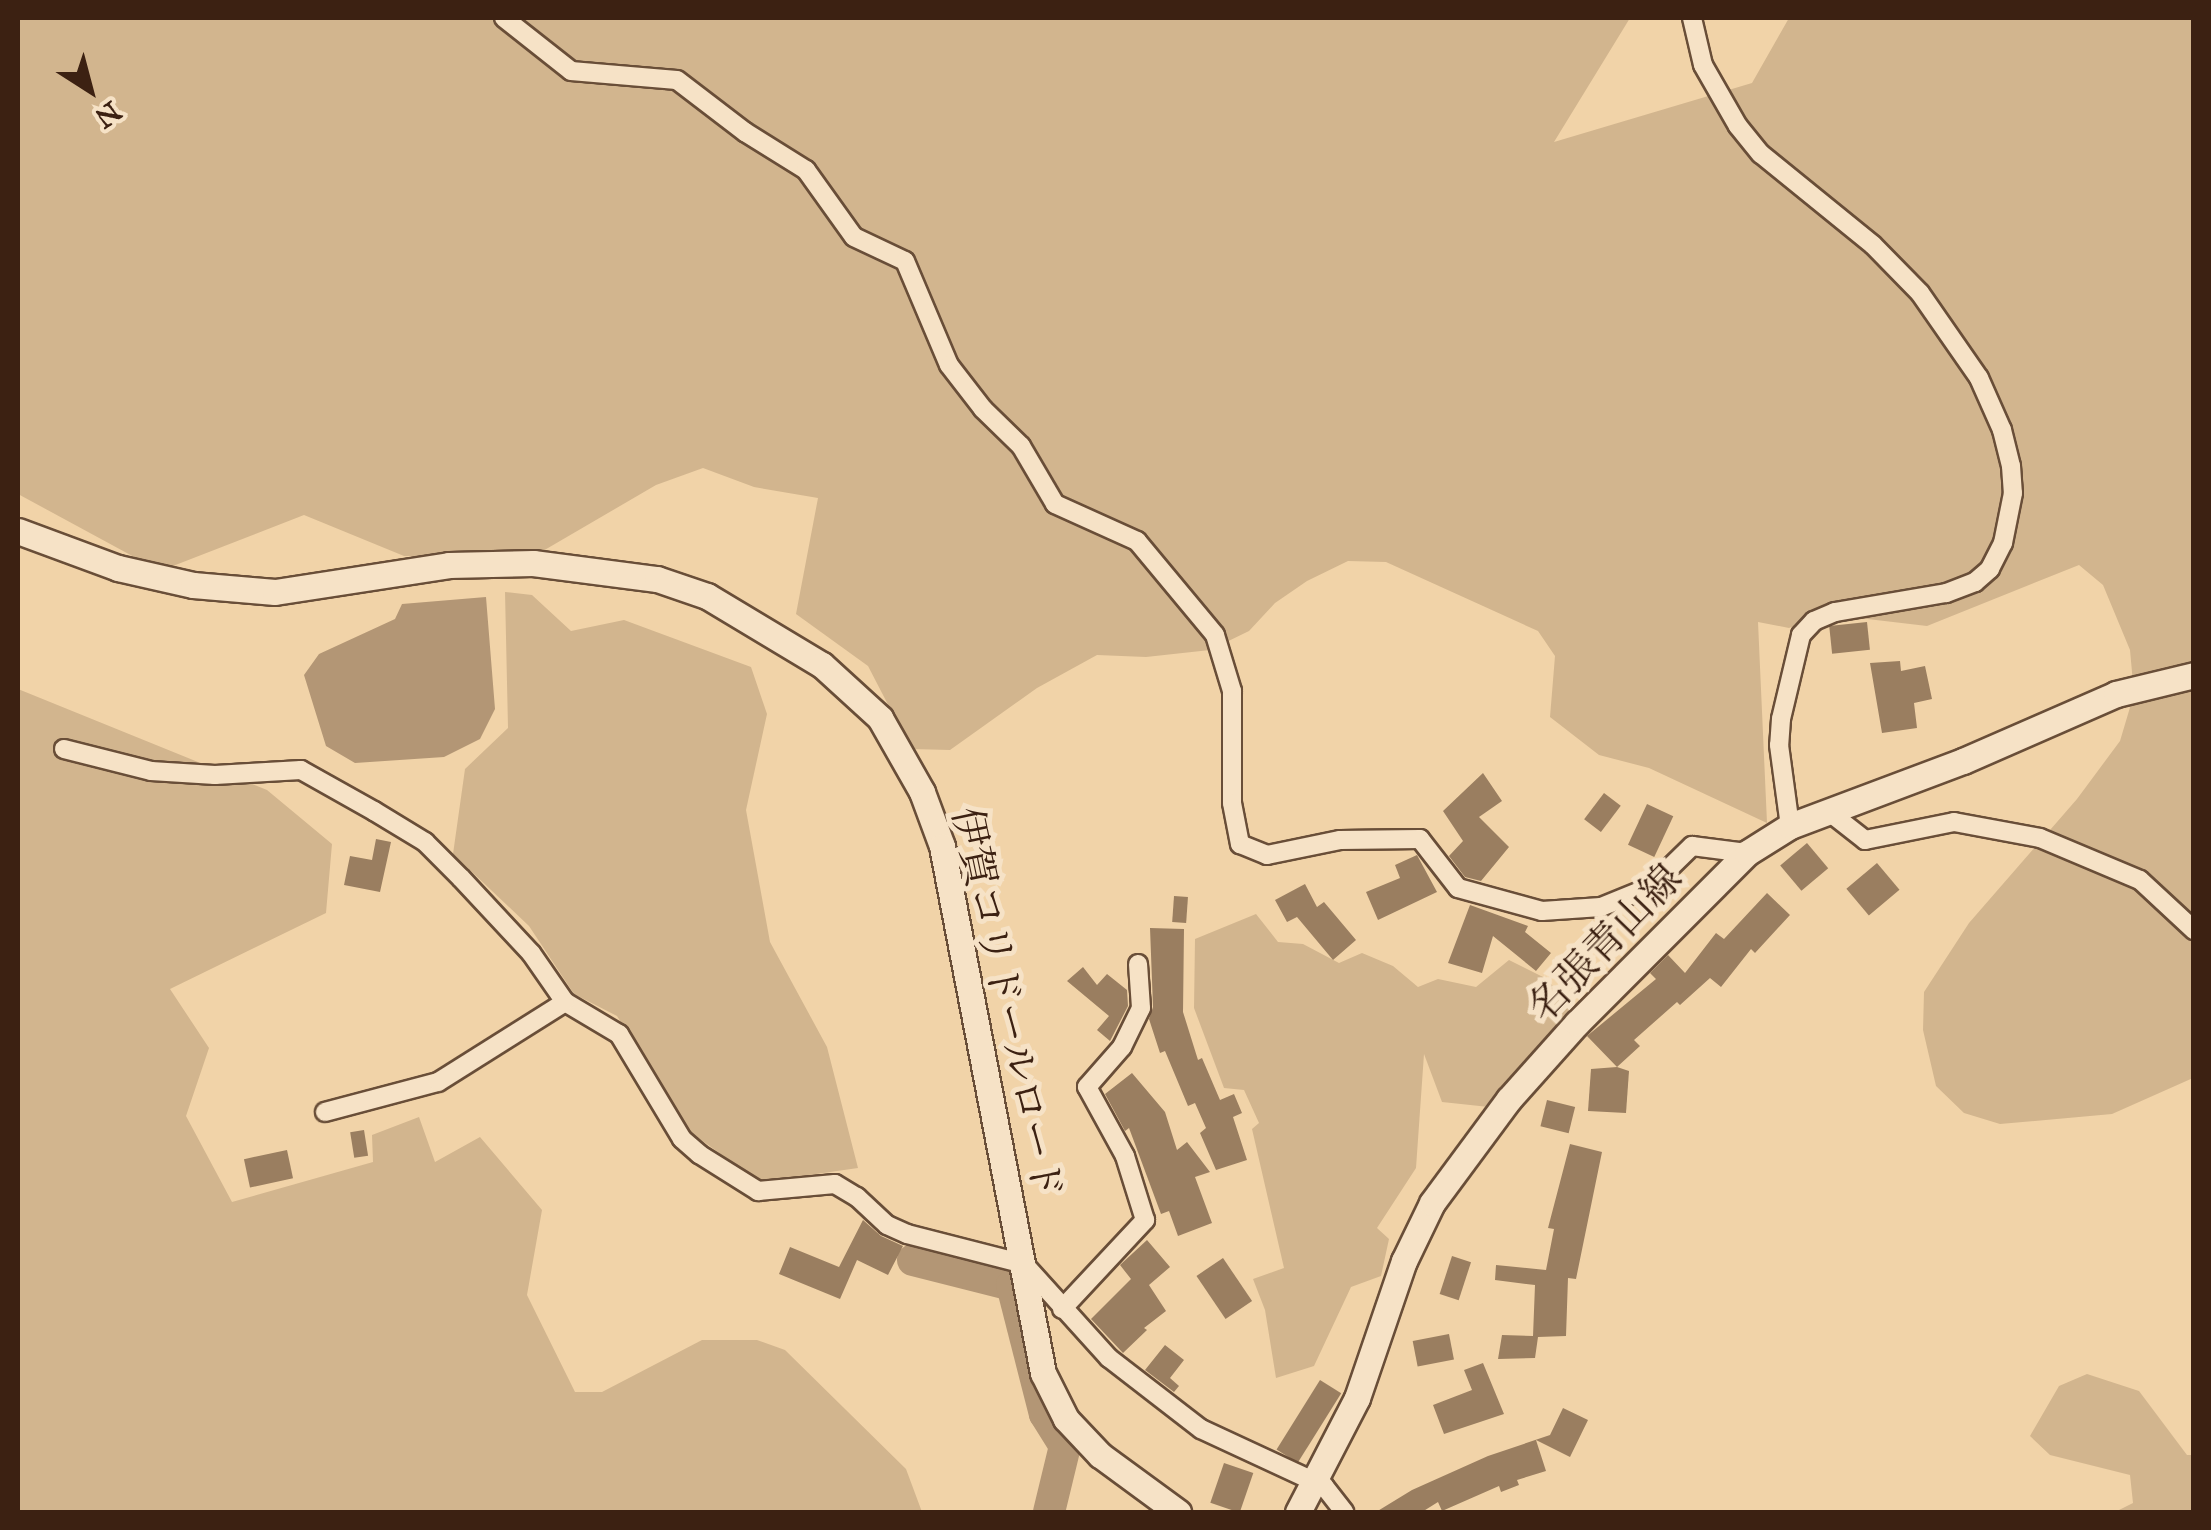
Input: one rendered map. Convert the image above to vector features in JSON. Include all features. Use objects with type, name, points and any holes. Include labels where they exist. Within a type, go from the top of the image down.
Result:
[{"type":"street","points":[[504,18],[571,72],[677,80],[745,132],[806,170],[854,236],[905,262],[949,365],[983,409],[1021,446],[1055,504],[1137,541],[1215,636],[1232,690],[1232,802],[1240,844],[1267,855],[1340,840],[1393,836],[1420,839],[1458,888],[1542,911],[1601,907],[1650,887],[1692,846],[1747,853]]},
{"type":"street","points":[[1692,18],[1703,65],[1750,140],[1874,244],[1930,308],[1978,378],[2002,430],[2011,466],[2013,492],[2003,542],[1990,569],[1974,582],[1946,592],[1835,612],[1814,621],[1801,634],[1781,718],[1780,745],[1790,826]]},
{"type":"street","name":"伊賀コリドールロード","points":[[18,530],[118,568],[192,585],[275,592],[449,565],[532,564],[657,580],[707,596],[822,665],[880,718],[922,792],[942,846],[1043,1373],[1066,1419],[1100,1455],[1178,1512]]},
{"type":"street","name":"名張青山線","points":[[1298,1512],[1357,1398],[1404,1261],[1432,1203],[1509,1099],[1577,1023],[1747,853],[1790,826],[1963,761],[2116,694],[2194,675]]},
{"type":"street","points":[[64,750],[151,771],[216,775],[301,770],[425,842],[532,953],[565,1002],[619,1034],[682,1140],[741,1184],[758,1190],[835,1184],[907,1234],[1024,1264],[1109,1358],[1201,1429],[1280,1461],[1324,1486],[1344,1512]]},
{"type":"street","points":[[1828,811],[1864,840],[1954,822],[2040,838],[2140,880],[2194,930]]},
{"type":"street","points":[[1062,1309],[1145,1220],[1125,1156],[1087,1088],[1122,1047],[1140,1008],[1138,964]]},
{"type":"street","points":[[325,1112],[438,1082],[565,1002]]},
{"type":"shaded area","points":[[18,18],[1630,18],[1554,142],[1752,83],[1789,18],[2193,18],[2193,1078],[2112,1114],[2000,1124],[1964,1113],[1936,1086],[1923,1030],[1924,992],[1969,923],[2077,799],[2120,741],[2134,694],[2130,650],[2103,585],[2079,565],[1927,626],[1825,614],[1789,628],[1758,622],[1767,823],[1649,768],[1599,755],[1550,717],[1555,656],[1538,631],[1386,562],[1348,561],[1307,581],[1275,603],[1249,631],[1210,650],[1146,657],[1097,655],[1037,688],[950,750],[911,749],[868,666],[796,614],[818,498],[754,487],[703,468],[656,485],[536,555],[404,556],[304,515],[160,571],[18,494]]},
{"type":"shaded area","points":[[505,592],[532,595],[571,631],[624,620],[751,667],[767,714],[746,810],[770,942],[827,1047],[858,1168],[760,1182],[690,1132],[617,1016],[574,994],[529,926],[453,854],[465,769],[508,728]]},
{"type":"shaded area","points":[[486,597],[495,709],[480,739],[444,757],[355,763],[326,746],[304,675],[319,654],[395,619],[402,604]]},
{"type":"shaded area","points":[[18,689],[267,790],[332,844],[326,913],[170,989],[209,1048],[186,1116],[232,1202],[373,1162],[372,1135],[419,1117],[435,1162],[480,1137],[542,1210],[527,1295],[575,1392],[602,1392],[702,1340],[757,1340],[785,1350],[906,1469],[922,1512],[18,1512]]},
{"type":"shaded area","points":[[1256,914],[1278,942],[1303,944],[1339,963],[1362,953],[1393,966],[1418,987],[1438,979],[1476,987],[1509,960],[1543,977],[1573,1004],[1489,1107],[1442,1102],[1424,1054],[1416,1168],[1377,1228],[1389,1239],[1381,1276],[1351,1287],[1314,1366],[1276,1378],[1265,1310],[1253,1279],[1284,1268],[1252,1129],[1259,1123],[1244,1090],[1224,1088],[1194,1008],[1195,939]]},
{"type":"shaded area","points":[[2087,1374],[2139,1391],[2187,1455],[2193,1455],[2193,1512],[2115,1512],[2133,1503],[2130,1475],[2050,1455],[2030,1436],[2059,1386]]},
{"type":"building","points":[[1867,622],[1870,650],[1832,654],[1829,626]]},
{"type":"building","points":[[1900,661],[1901,671],[1925,666],[1932,699],[1914,703],[1917,728],[1882,733],[1870,663]]},
{"type":"building","points":[[1483,773],[1502,801],[1479,817],[1509,847],[1481,881],[1465,877],[1449,856],[1463,841],[1443,811]]},
{"type":"building","points":[[1604,793],[1621,806],[1601,832],[1584,819]]},
{"type":"building","points":[[1647,804],[1673,816],[1654,857],[1628,845]]},
{"type":"building","points":[[376,839],[391,842],[380,892],[344,885],[350,856],[372,860]]},
{"type":"building","points":[[1807,843],[1828,868],[1801,891],[1780,865]]},
{"type":"building","points":[[1417,855],[1437,892],[1378,920],[1366,892],[1400,878],[1395,865]]},
{"type":"building","points":[[1877,863],[1899,890],[1869,916],[1846,889]]},
{"type":"building","points":[[1305,884],[1317,907],[1324,902],[1356,940],[1333,960],[1297,917],[1287,922],[1275,900]]},
{"type":"building","points":[[1767,893],[1790,915],[1755,953],[1751,949],[1721,987],[1710,978],[1680,1005],[1677,1002],[1634,1040],[1640,1046],[1617,1067],[1587,1036],[1656,979],[1650,973],[1668,955],[1685,973],[1716,933],[1724,939]]},
{"type":"building","points":[[1174,896],[1188,897],[1186,923],[1172,922]]},
{"type":"building","points":[[1470,905],[1528,926],[1525,932],[1551,953],[1536,971],[1493,936],[1482,973],[1448,963]]},
{"type":"building","points":[[1150,928],[1184,929],[1183,1012],[1198,1060],[1202,1058],[1220,1100],[1234,1094],[1242,1113],[1233,1117],[1247,1160],[1216,1170],[1200,1133],[1206,1128],[1195,1103],[1188,1106],[1165,1051],[1160,1053],[1149,1019],[1153,1007]]},
{"type":"building","points":[[1083,967],[1097,985],[1107,974],[1127,990],[1128,1006],[1110,1041],[1097,1030],[1109,1016],[1067,981]]},
{"type":"building","points":[[1617,1067],[1629,1071],[1626,1113],[1588,1111],[1591,1069]]},
{"type":"building","points":[[1132,1073],[1165,1112],[1177,1150],[1187,1142],[1210,1172],[1195,1177],[1212,1223],[1178,1236],[1169,1211],[1161,1214],[1129,1128],[1125,1131],[1105,1094]]},
{"type":"building","points":[[1547,1100],[1575,1107],[1569,1133],[1540,1126]]},
{"type":"building","points":[[364,1130],[368,1156],[354,1158],[350,1132]]},
{"type":"building","points":[[1570,1144],[1602,1152],[1576,1279],[1568,1278],[1566,1336],[1538,1337],[1535,1358],[1498,1359],[1502,1335],[1533,1336],[1535,1285],[1495,1280],[1496,1265],[1546,1270],[1554,1229],[1548,1228]]},
{"type":"building","points":[[287,1150],[293,1178],[250,1188],[244,1159]]},
{"type":"building","points":[[863,1220],[881,1236],[903,1246],[888,1275],[857,1260],[840,1299],[779,1274],[790,1247],[839,1267]]},
{"type":"building","points":[[1147,1240],[1170,1267],[1149,1285],[1166,1311],[1144,1328],[1147,1330],[1123,1353],[1091,1319],[1131,1279],[1120,1265]]},
{"type":"building","points":[[1452,1256],[1471,1262],[1459,1300],[1440,1294]]},
{"type":"building","points":[[1223,1258],[1252,1301],[1226,1319],[1196,1276]]},
{"type":"building","points":[[1449,1334],[1454,1360],[1418,1367],[1413,1341]]},
{"type":"building","points":[[1165,1345],[1184,1360],[1170,1378],[1179,1386],[1174,1392],[1145,1370]]},
{"type":"building","points":[[1483,1363],[1504,1414],[1444,1434],[1433,1405],[1472,1390],[1464,1370]]},
{"type":"building","points":[[1320,1380],[1341,1393],[1298,1463],[1277,1450]]},
{"type":"building","points":[[1563,1408],[1588,1420],[1570,1457],[1536,1440],[1546,1471],[1517,1480],[1519,1485],[1501,1492],[1499,1486],[1442,1511],[1438,1502],[1422,1512],[1376,1512],[1412,1490],[1488,1456],[1550,1435]]},
{"type":"building","points":[[1224,1463],[1253,1473],[1240,1512],[1210,1503]]},
{"type":"waterway","points":[[913,1260],[1012,1285],[1045,1414],[1065,1446],[1049,1512]]}]
